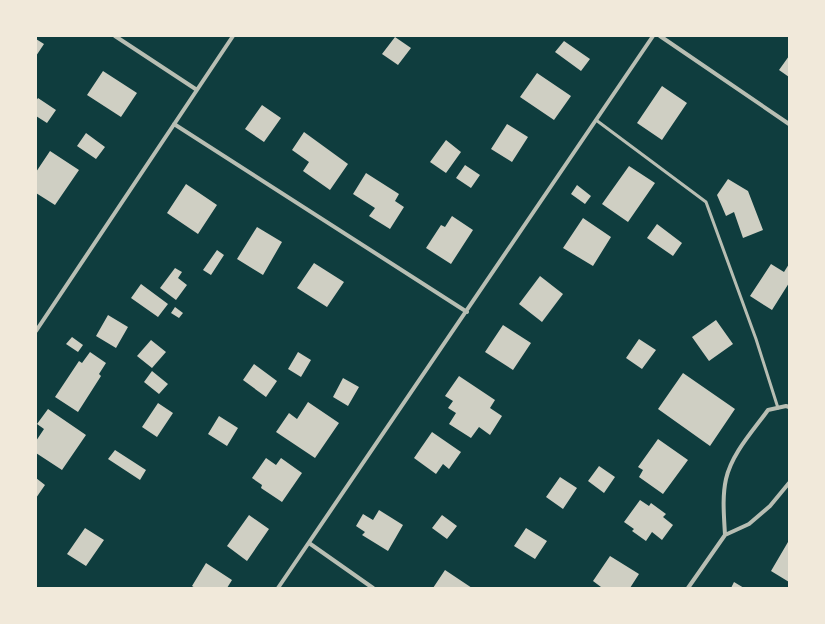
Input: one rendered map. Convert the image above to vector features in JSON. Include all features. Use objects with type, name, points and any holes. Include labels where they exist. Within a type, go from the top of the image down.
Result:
[{"type":"street","points":[[115,36],[197,90]]},
{"type":"street","points":[[36,331],[233,36]]},
{"type":"street","points":[[278,588],[467,312],[653,36]]},
{"type":"street","points":[[660,36],[789,124]]},
{"type":"street","points":[[174,124],[467,312]]},
{"type":"street","points":[[725,534],[723,504],[726,479],[735,457],[768,410],[789,407]]},
{"type":"street","points":[[688,588],[725,534],[749,524],[770,506],[789,483]]},
{"type":"street","points":[[309,543],[373,588]]},
{"type":"lane","points":[[596,120],[706,202],[756,339],[778,408]]},
{"type":"building","points":[[395,37],[411,48],[398,65],[382,54]]},
{"type":"building","points":[[36,39],[44,44],[36,56]]},
{"type":"building","points":[[564,41],[590,59],[581,71],[555,52]]},
{"type":"building","points":[[789,56],[789,77],[779,70]]},
{"type":"building","points":[[103,71],[137,93],[121,117],[87,95]]},
{"type":"building","points":[[537,73],[571,96],[554,120],[520,97]]},
{"type":"building","points":[[662,86],[687,103],[662,140],[637,123]]},
{"type":"building","points":[[38,98],[56,110],[47,123],[36,116],[36,101]]},
{"type":"building","points":[[262,105],[281,118],[264,142],[245,129]]},
{"type":"building","points":[[507,124],[528,137],[512,162],[491,149]]},
{"type":"building","points":[[304,132],[348,164],[330,190],[303,171],[309,162],[292,150]]},
{"type":"building","points":[[86,133],[105,147],[96,159],[77,146]]},
{"type":"building","points":[[446,140],[461,152],[446,173],[430,162]]},
{"type":"building","points":[[50,151],[79,170],[55,205],[36,193],[36,172]]},
{"type":"building","points":[[465,165],[480,175],[471,188],[456,178]]},
{"type":"building","points":[[629,166],[655,183],[628,222],[602,204]]},
{"type":"building","points":[[366,173],[399,194],[395,201],[404,207],[390,229],[369,216],[375,208],[353,194]]},
{"type":"building","points":[[728,179],[748,191],[763,230],[743,238],[734,212],[726,216],[717,195]]},
{"type":"building","points":[[186,184],[217,205],[198,234],[167,213]]},
{"type":"building","points":[[577,185],[591,196],[585,204],[571,194]]},
{"type":"building","points":[[452,216],[473,230],[451,264],[426,248],[441,225],[445,227]]},
{"type":"building","points":[[583,218],[611,237],[593,266],[563,248]]},
{"type":"building","points":[[657,224],[682,243],[673,256],[647,238]]},
{"type":"building","points":[[257,227],[282,242],[263,275],[237,259]]},
{"type":"building","points":[[217,250],[224,255],[211,275],[203,270]]},
{"type":"building","points":[[314,263],[344,282],[327,307],[297,288]]},
{"type":"building","points":[[771,264],[784,272],[789,264],[789,283],[772,310],[750,296]]},
{"type":"building","points":[[175,268],[182,272],[178,278],[187,285],[176,300],[160,288]]},
{"type":"building","points":[[540,276],[563,294],[542,322],[519,304]]},
{"type":"building","points":[[141,284],[168,304],[158,317],[131,298]]},
{"type":"building","points":[[175,307],[183,313],[179,318],[171,313]]},
{"type":"building","points":[[108,315],[128,327],[116,348],[96,336]]},
{"type":"building","points":[[716,320],[733,344],[709,361],[692,337]]},
{"type":"building","points":[[503,325],[531,343],[513,370],[485,352]]},
{"type":"building","points":[[72,337],[83,345],[78,352],[66,344]]},
{"type":"building","points":[[639,339],[656,350],[642,369],[626,358]]},
{"type":"building","points":[[151,340],[166,352],[152,368],[137,356]]},
{"type":"building","points":[[90,352],[106,363],[99,374],[101,376],[78,412],[55,397],[79,361],[82,363]]},
{"type":"building","points":[[298,352],[311,360],[301,377],[288,369]]},
{"type":"building","points":[[254,364],[277,381],[266,397],[243,380]]},
{"type":"building","points":[[152,371],[168,384],[159,394],[144,382]]},
{"type":"building","points":[[683,373],[735,409],[710,446],[658,409]]},
{"type":"building","points":[[459,376],[495,400],[490,408],[502,416],[490,435],[479,427],[471,438],[449,424],[456,413],[448,408],[453,401],[445,396]]},
{"type":"building","points":[[343,378],[359,387],[348,406],[333,397]]},
{"type":"building","points":[[308,402],[339,423],[315,458],[276,432],[289,413],[297,419]]},
{"type":"building","points":[[158,403],[173,413],[157,437],[142,427]]},
{"type":"building","points":[[48,409],[86,435],[62,470],[36,453],[36,441],[44,429],[37,424]]},
{"type":"building","points":[[219,416],[238,428],[227,446],[208,434]]},
{"type":"building","points":[[432,432],[461,452],[449,469],[443,464],[436,474],[414,458]]},
{"type":"building","points":[[658,439],[688,460],[663,494],[639,477],[643,470],[638,467]]},
{"type":"building","points":[[115,450],[146,470],[140,480],[108,459]]},
{"type":"building","points":[[266,458],[276,465],[281,458],[302,473],[282,502],[261,488],[262,485],[252,478]]},
{"type":"building","points":[[599,466],[615,477],[604,493],[588,481]]},
{"type":"building","points":[[560,477],[577,488],[563,509],[546,497]]},
{"type":"building","points":[[36,478],[45,485],[36,498]]},
{"type":"building","points":[[640,500],[649,506],[651,503],[666,514],[663,517],[673,525],[662,540],[652,532],[646,541],[632,531],[634,529],[624,522]]},
{"type":"building","points":[[379,510],[403,525],[388,551],[362,535],[365,532],[356,526],[363,514],[373,520]]},
{"type":"building","points":[[249,515],[269,529],[247,561],[227,546]]},
{"type":"building","points":[[442,515],[457,526],[447,539],[432,528]]},
{"type":"building","points":[[85,528],[104,540],[86,566],[67,554]]},
{"type":"building","points":[[526,528],[547,541],[535,559],[514,546]]},
{"type":"building","points":[[788,542],[789,543],[789,582],[771,571]]},
{"type":"building","points":[[610,556],[639,574],[630,588],[600,588],[601,587],[593,581]]},
{"type":"building","points":[[206,563],[232,580],[227,588],[195,588],[192,586]]},
{"type":"building","points":[[445,570],[472,588],[433,588]]},
{"type":"building","points":[[734,582],[744,588],[731,588]]}]
